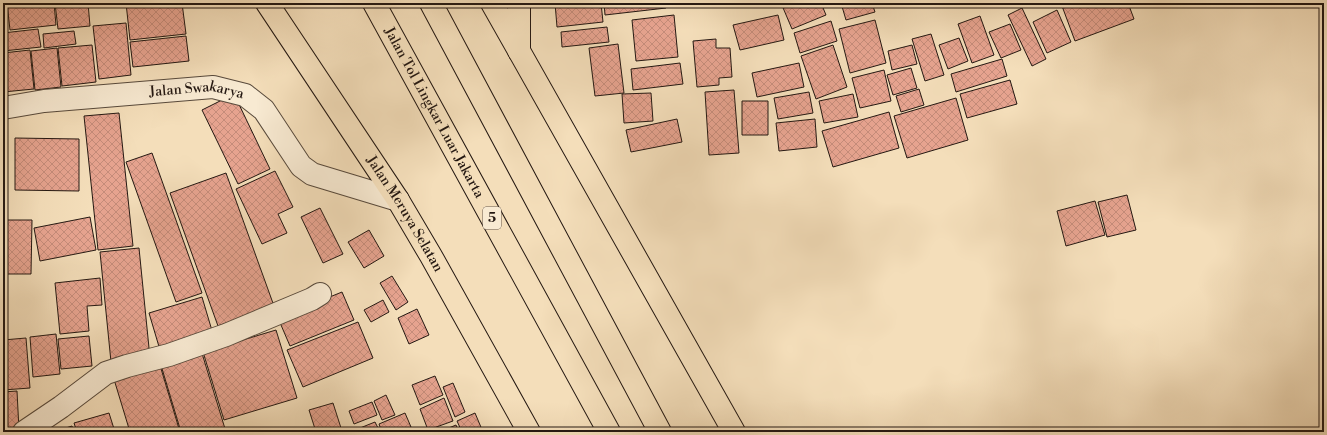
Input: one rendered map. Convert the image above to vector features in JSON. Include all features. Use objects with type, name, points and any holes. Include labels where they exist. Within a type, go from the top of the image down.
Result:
[{"type":"main road","name":"Jalan Meruya Selatan","points":[[267,3],[398,200],[431,256],[529,432]]},
{"type":"main road","name":"Jalan Tol Lingkar Luar Jakarta","points":[[374,3],[609,432]]},
{"type":"main road","points":[[432,3],[660,432]]},
{"type":"main road","points":[[492,3],[734,432]]},
{"type":"main road","points":[[519,3],[519,52]]},
{"type":"street","name":"Jalan Swakarya","points":[[3,108],[44,101],[213,87],[219,88],[245,95],[264,110],[301,166],[312,174],[398,200]]},
{"type":"street","points":[[24,432],[61,407],[106,373],[169,355],[226,335],[320,294]]},
{"type":"building","points":[[3,3],[7,28],[3,29]]},
{"type":"building","points":[[7,3],[54,3],[56,25],[10,30]]},
{"type":"building","points":[[55,3],[88,3],[90,26],[58,29]]},
{"type":"building","points":[[126,3],[182,3],[186,34],[130,40]]},
{"type":"building","points":[[555,3],[601,3],[603,22],[557,27]]},
{"type":"building","points":[[604,3],[665,3],[666,8],[605,15]]},
{"type":"building","points":[[781,3],[821,3],[826,15],[792,29]]},
{"type":"building","points":[[841,3],[872,3],[875,12],[846,20]]},
{"type":"building","points":[[1069,3],[1128,3],[1134,19],[1075,41],[1062,6]]},
{"type":"building","points":[[1022,8],[1046,59],[1032,66],[1008,15]]},
{"type":"building","points":[[1057,10],[1071,42],[1047,53],[1033,22]]},
{"type":"building","points":[[674,15],[678,57],[636,61],[632,20]]},
{"type":"building","points":[[778,15],[784,40],[740,50],[733,25]]},
{"type":"building","points":[[980,16],[994,55],[972,63],[958,24]]},
{"type":"building","points":[[875,20],[886,63],[850,73],[839,29]]},
{"type":"building","points":[[831,21],[837,41],[800,53],[794,33]]},
{"type":"building","points":[[126,23],[131,75],[99,79],[93,26]]},
{"type":"building","points":[[1010,24],[1021,50],[1001,58],[989,32]]},
{"type":"building","points":[[607,27],[609,42],[562,47],[561,32]]},
{"type":"building","points":[[38,29],[41,47],[3,51],[3,33]]},
{"type":"building","points":[[74,31],[76,44],[44,48],[43,34]]},
{"type":"building","points":[[931,34],[944,75],[925,81],[912,39]]},
{"type":"building","points":[[186,36],[189,61],[133,67],[130,42]]},
{"type":"building","points":[[959,38],[968,61],[948,69],[939,45]]},
{"type":"building","points":[[716,39],[716,48],[730,48],[732,77],[719,78],[719,85],[697,87],[693,41]]},
{"type":"building","points":[[618,44],[624,93],[595,96],[589,48]]},
{"type":"building","points":[[92,45],[96,82],[62,86],[58,48]]},
{"type":"building","points":[[833,45],[847,87],[816,99],[801,56]]},
{"type":"building","points":[[912,45],[917,64],[892,70],[888,51]]},
{"type":"building","points":[[57,48],[61,87],[35,90],[31,51]]},
{"type":"building","points":[[30,50],[34,89],[3,92],[3,53]]},
{"type":"building","points":[[1002,59],[1007,76],[956,92],[951,74]]},
{"type":"building","points":[[680,63],[683,84],[633,90],[631,69]]},
{"type":"building","points":[[799,63],[804,87],[757,97],[752,73]]},
{"type":"building","points":[[911,68],[917,88],[893,95],[887,75]]},
{"type":"building","points":[[884,70],[891,101],[860,108],[852,78]]},
{"type":"building","points":[[1010,80],[1017,104],[967,118],[960,94]]},
{"type":"building","points":[[919,89],[924,105],[901,112],[896,96]]},
{"type":"building","points":[[734,90],[739,153],[709,155],[705,92]]},
{"type":"building","points":[[809,92],[813,113],[778,119],[774,98]]},
{"type":"building","points":[[651,93],[653,121],[624,123],[622,94]]},
{"type":"building","points":[[234,94],[270,169],[238,184],[202,110]]},
{"type":"building","points":[[853,94],[858,117],[824,123],[819,101]]},
{"type":"building","points":[[956,98],[968,140],[907,158],[894,116]]},
{"type":"building","points":[[742,101],[768,101],[768,135],[742,135]]},
{"type":"building","points":[[889,112],[899,148],[833,167],[822,131]]},
{"type":"building","points":[[119,113],[133,246],[98,250],[84,116]]},
{"type":"building","points":[[677,119],[682,142],[631,152],[626,130]]},
{"type":"building","points":[[815,119],[817,147],[779,151],[776,123]]},
{"type":"building","points":[[15,138],[79,139],[79,191],[15,190]]},
{"type":"building","points":[[152,153],[202,293],[176,302],[126,162]]},
{"type":"building","points":[[275,171],[293,207],[278,214],[287,233],[262,244],[236,189]]},
{"type":"building","points":[[226,173],[274,306],[218,326],[170,193]]},
{"type":"building","points":[[1127,195],[1136,230],[1107,237],[1098,202]]},
{"type":"building","points":[[1095,201],[1105,235],[1066,246],[1057,211]]},
{"type":"building","points":[[320,208],[343,254],[323,263],[301,217]]},
{"type":"building","points":[[90,217],[96,250],[40,261],[34,228]]},
{"type":"building","points":[[3,220],[32,220],[31,274],[3,274]]},
{"type":"building","points":[[369,230],[384,256],[364,268],[348,242]]},
{"type":"building","points":[[139,248],[150,358],[111,362],[100,252]]},
{"type":"building","points":[[392,276],[408,302],[396,310],[380,283]]},
{"type":"building","points":[[100,278],[102,305],[87,306],[89,331],[60,334],[55,283]]},
{"type":"building","points":[[342,292],[354,320],[290,346],[278,318]]},
{"type":"building","points":[[202,297],[213,334],[160,350],[149,313]]},
{"type":"building","points":[[383,300],[389,312],[371,322],[364,310]]},
{"type":"building","points":[[417,309],[429,335],[409,344],[398,318]]},
{"type":"building","points":[[358,322],[373,358],[303,387],[287,350]]},
{"type":"building","points":[[276,330],[297,398],[224,420],[203,352]]},
{"type":"building","points":[[56,334],[60,374],[33,377],[30,337]]},
{"type":"building","points":[[89,336],[92,366],[61,369],[58,339]]},
{"type":"building","points":[[26,338],[30,388],[3,390],[3,340]]},
{"type":"building","points":[[201,350],[226,432],[181,432],[160,362]]},
{"type":"building","points":[[159,362],[180,432],[130,432],[113,376]]},
{"type":"building","points":[[435,376],[443,395],[420,405],[412,385]]},
{"type":"building","points":[[453,383],[465,412],[455,417],[443,387]]},
{"type":"building","points":[[17,391],[19,430],[3,432],[3,392]]},
{"type":"building","points":[[386,395],[395,415],[382,420],[374,401]]},
{"type":"building","points":[[444,398],[453,421],[428,430],[420,409]]},
{"type":"building","points":[[372,402],[377,415],[354,424],[349,411]]},
{"type":"building","points":[[333,403],[341,428],[329,432],[316,432],[309,410]]},
{"type":"building","points":[[109,413],[115,432],[77,432],[74,423]]},
{"type":"building","points":[[405,413],[411,427],[399,432],[382,432],[379,424]]},
{"type":"building","points":[[475,413],[483,432],[462,432],[457,421]]},
{"type":"building","points":[[375,422],[380,432],[362,432],[360,428]]},
{"type":"building","points":[[456,425],[459,432],[439,432]]},
{"type":"building","points":[[72,426],[74,432],[53,432]]}]
